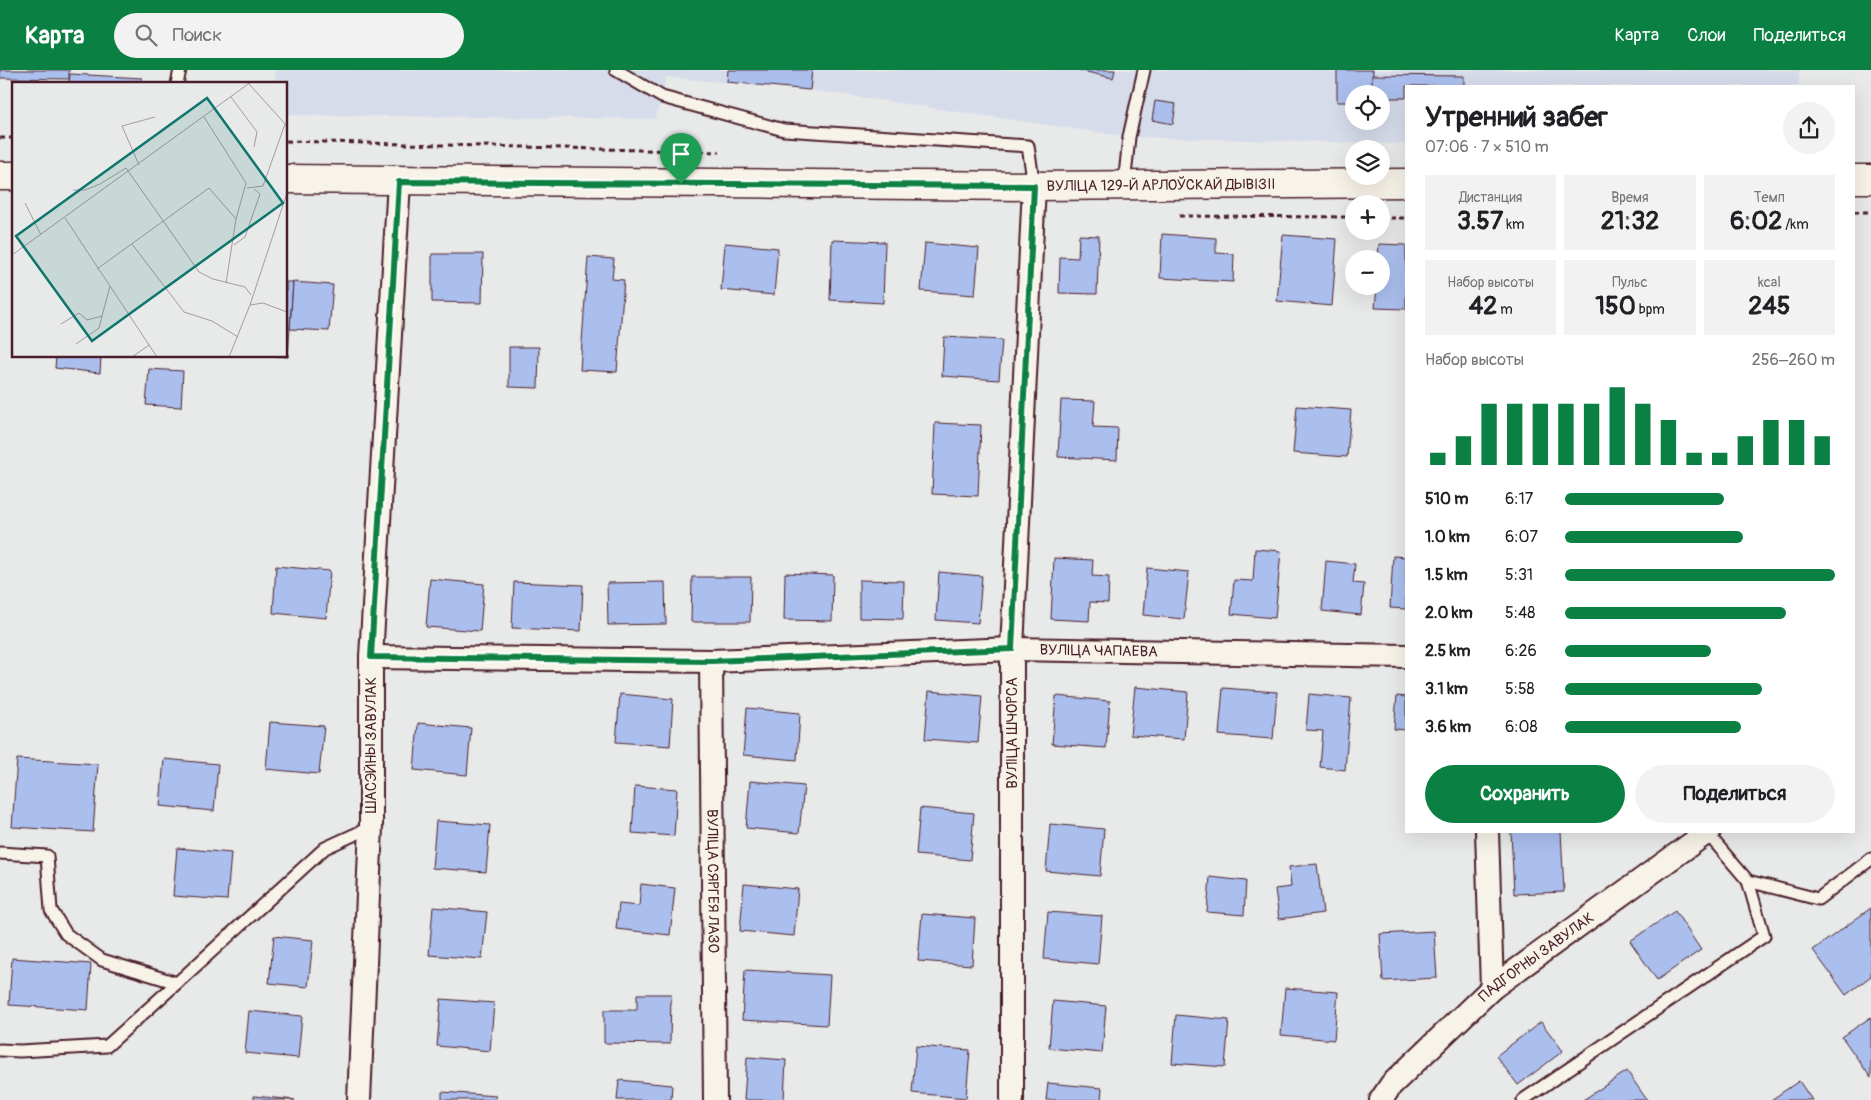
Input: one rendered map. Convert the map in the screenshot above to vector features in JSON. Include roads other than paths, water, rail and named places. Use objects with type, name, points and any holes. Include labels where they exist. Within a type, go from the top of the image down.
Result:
[{"type":"main road","name":"ВУЛІЦА 129-Й АРЛОЎСКАЙ ДЫВІЗІІ","points":[[288,179],[399,182],[1034,186],[1405,183]]},
{"type":"main road","points":[[1855,179],[1871,179]]},
{"type":"street","name":"ШАСЭЙНЫ ЗАВУЛАК","points":[[359,1100],[371,827],[371,657],[399,182]]},
{"type":"street","name":"ВУЛІЦА ШЧОРСА","points":[[1012,1100],[1012,649],[1034,186]]},
{"type":"street","name":"ВУЛІЦА ЧАПАЕВА","points":[[371,657],[711,661],[1012,649],[1405,656]]},
{"type":"street","name":"ВУЛІЦА СЯРГЕЯ ЛАЗО","points":[[711,661],[714,1100]]},
{"type":"street","points":[[1487,833],[1492,988]]},
{"type":"street","name":"ПАДГОРНЫ ЗАВУЛАК","points":[[1381,1100],[1391,1085],[1492,988],[1707,833]]},
{"type":"lane","points":[[616,70],[662,97],[784,130],[1028,146],[1034,186]]},
{"type":"lane","points":[[1124,186],[1129,137],[1144,70]]},
{"type":"lane","points":[[0,1050],[20,1051],[107,1046],[324,848],[371,827]]},
{"type":"lane","points":[[1523,1100],[1764,936],[1748,880],[1709,833]]},
{"type":"lane","points":[[0,853],[47,856],[52,910],[66,934],[102,960],[177,983]]},
{"type":"lane","points":[[1748,880],[1818,899],[1871,858]]}]
